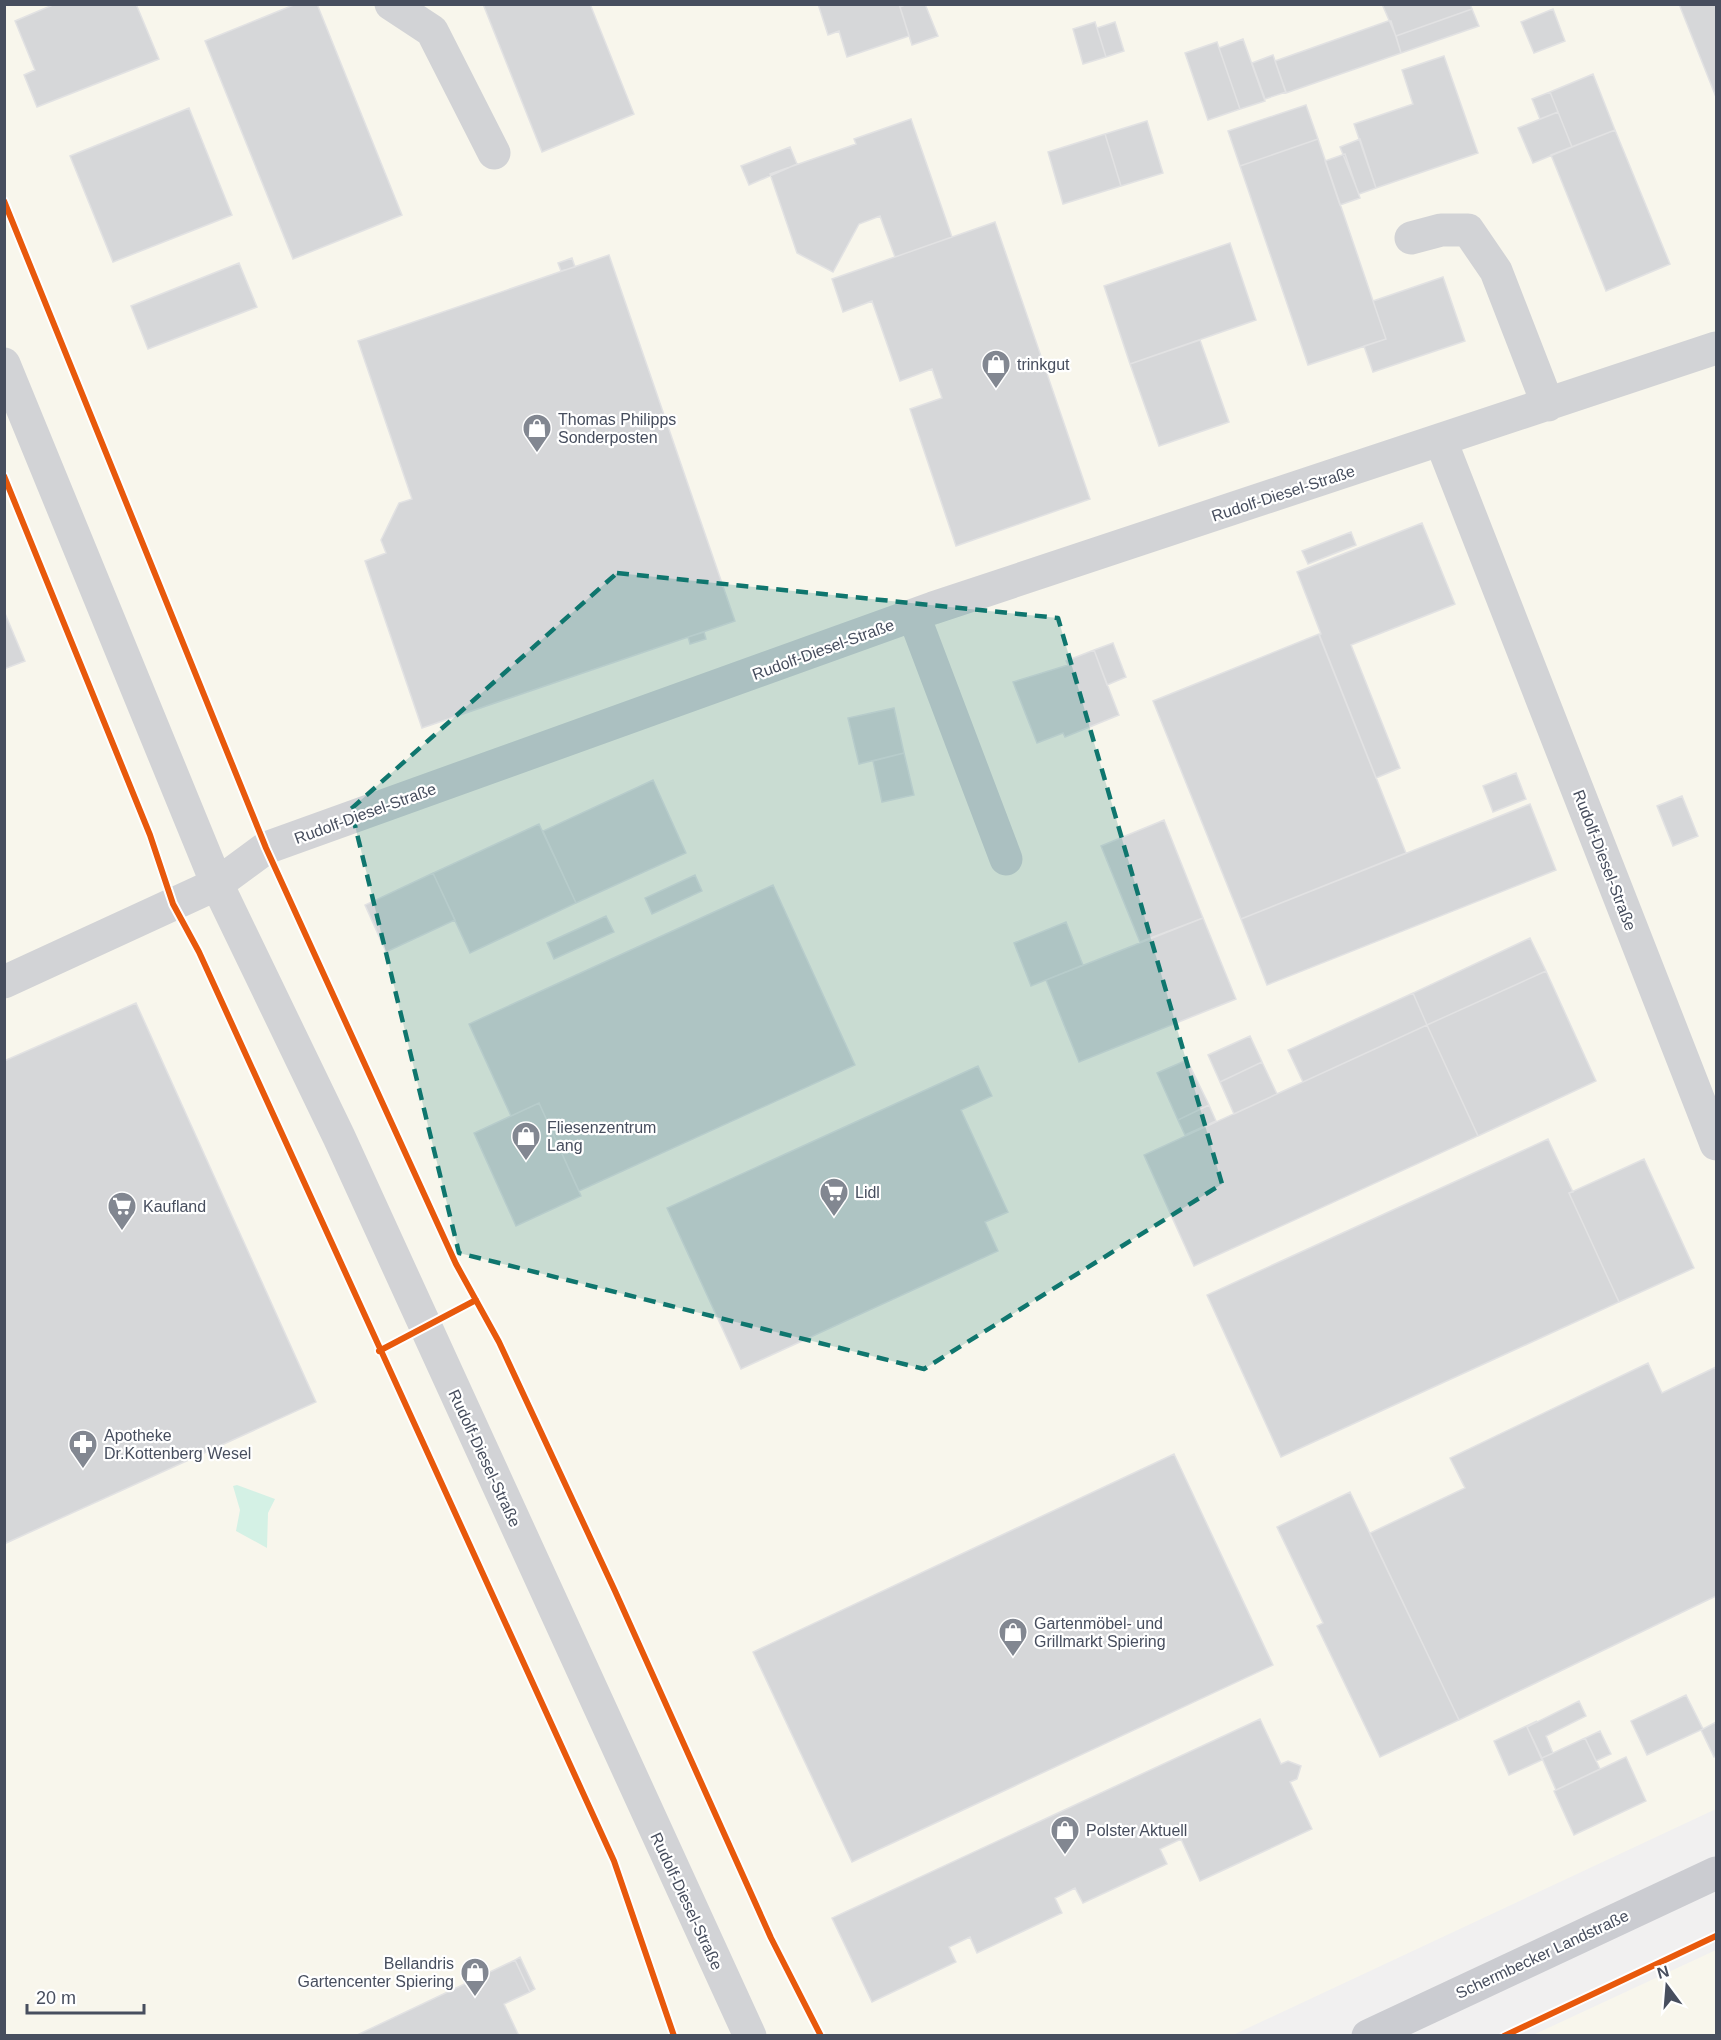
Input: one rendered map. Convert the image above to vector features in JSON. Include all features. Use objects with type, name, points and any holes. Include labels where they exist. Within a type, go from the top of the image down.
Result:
[{"type":"main road","name":"Schermbecker Landstraße","points":[[1368,2036],[1716,1873]]},
{"type":"street","points":[[391,4],[432,31],[494,153]]},
{"type":"street","points":[[1411,238],[1441,230],[1468,230],[1496,271],[1548,405]]},
{"type":"street","name":"Rudolf-Diesel-Straße","points":[[4,982],[217,884],[266,848],[914,616],[1716,348]]},
{"type":"street","name":"Rudolf-Diesel-Straße","points":[[4,364],[217,884],[323,1104],[750,2036]]},
{"type":"street","name":"Rudolf-Diesel-Straße","points":[[1441,441],[1716,1144]]},
{"type":"street","points":[[914,616],[1006,859]]},
{"type":"highlighted area","points":[[617,573],[1058,618],[1222,1184],[924,1369],[459,1253],[351,809]]},
{"type":"shaded area","points":[[5,5],[1716,5],[1716,1809],[1233,2035],[5,2036]]},
{"type":"shaded area","points":[[1716,1950],[1716,2035],[1533,2035]]},
{"type":"green space","points":[[237,1485],[275,1499],[268,1513],[267,1548],[236,1531],[240,1510],[233,1486]]},
{"type":"building","points":[[55,4],[136,4],[159,59],[37,107],[24,75],[35,70],[15,21]]},
{"type":"building","points":[[296,4],[317,4],[402,215],[293,259],[205,41]]},
{"type":"building","points":[[483,4],[590,4],[634,114],[542,152]]},
{"type":"building","points":[[818,4],[899,4],[909,36],[847,57],[839,31],[828,35]]},
{"type":"building","points":[[907,4],[925,4],[938,36],[912,45],[900,7]]},
{"type":"building","points":[[1382,4],[1470,4],[1472,9],[1396,36]]},
{"type":"building","points":[[1679,4],[1716,4],[1716,97]]},
{"type":"building","points":[[1472,9],[1479,26],[1401,53],[1396,36]]},
{"type":"building","points":[[1553,9],[1565,41],[1534,53],[1521,22]]},
{"type":"building","points":[[1391,21],[1401,53],[1286,93],[1275,61]]},
{"type":"building","points":[[1095,22],[1106,57],[1083,64],[1073,29]]},
{"type":"building","points":[[1115,22],[1124,51],[1106,57],[1097,28]]},
{"type":"building","points":[[1243,39],[1265,101],[1240,109],[1219,48]]},
{"type":"building","points":[[1217,42],[1240,109],[1208,120],[1185,53]]},
{"type":"building","points":[[1273,55],[1286,92],[1265,99],[1252,63]]},
{"type":"building","points":[[1444,56],[1478,153],[1376,188],[1354,124],[1413,104],[1402,70]]},
{"type":"building","points":[[1593,74],[1615,130],[1572,147],[1550,92]]},
{"type":"building","points":[[1550,92],[1558,112],[1540,119],[1532,99]]},
{"type":"building","points":[[1306,105],[1318,139],[1240,166],[1228,131]]},
{"type":"building","points":[[189,108],[232,215],[113,262],[70,156]]},
{"type":"building","points":[[1558,112],[1572,147],[1533,163],[1518,128]]},
{"type":"building","points":[[911,119],[952,237],[895,257],[880,216],[859,224],[833,272],[797,253],[770,174],[856,144],[854,139]]},
{"type":"building","points":[[1147,121],[1163,173],[1121,186],[1105,134]]},
{"type":"building","points":[[1615,130],[1670,264],[1606,291],[1551,155]]},
{"type":"building","points":[[1105,134],[1121,186],[1063,204],[1048,152]]},
{"type":"building","points":[[1318,139],[1386,339],[1308,365],[1240,166]]},
{"type":"building","points":[[1360,139],[1376,188],[1359,194],[1340,147]]},
{"type":"building","points":[[790,147],[797,164],[749,185],[741,166]]},
{"type":"building","points":[[1345,154],[1360,198],[1340,205],[1325,161]]},
{"type":"building","name":"trinkgut","points":[[995,222],[1090,499],[956,546],[910,409],[942,398],[932,369],[900,381],[872,301],[843,312],[832,279]]},
{"type":"building","points":[[1230,243],[1256,320],[1130,364],[1104,286]]},
{"type":"building","name":"Thomas Philipps Sonderposten","points":[[609,255],[735,621],[422,728],[365,561],[386,553],[381,540],[399,503],[412,499],[358,341]]},
{"type":"building","points":[[572,258],[575,267],[561,271],[558,263]]},
{"type":"building","points":[[239,263],[257,307],[148,349],[131,306]]},
{"type":"building","points":[[1443,277],[1465,341],[1373,372],[1364,346],[1386,339],[1373,301]]},
{"type":"building","points":[[1200,340],[1229,422],[1159,446],[1130,364]]},
{"type":"building","points":[[1422,523],[1455,604],[1351,645],[1400,768],[1376,778],[1319,635],[1321,634],[1297,572]]},
{"type":"building","points":[[1351,532],[1356,545],[1308,564],[1302,551]]},
{"type":"building","points":[[4,611],[25,661],[4,669]]},
{"type":"building","points":[[704,632],[706,639],[690,644],[688,637]]},
{"type":"building","points":[[1319,634],[1406,853],[1241,919],[1153,701]]},
{"type":"building","points":[[1113,643],[1126,677],[1107,685],[1094,650]]},
{"type":"building","points":[[1094,650],[1119,715],[1065,737],[1063,733],[1037,743],[1013,682],[1068,665],[1066,661]]},
{"type":"building","points":[[894,708],[904,753],[859,764],[848,718]]},
{"type":"building","points":[[904,753],[914,795],[882,802],[873,761]]},
{"type":"building","points":[[1516,773],[1526,799],[1493,812],[1483,786]]},
{"type":"building","points":[[653,780],[686,853],[576,903],[543,831]]},
{"type":"building","points":[[1682,796],[1698,836],[1673,846],[1657,806]]},
{"type":"building","points":[[1530,804],[1556,870],[1267,985],[1241,919]]},
{"type":"building","points":[[1164,820],[1203,918],[1140,942],[1101,846]]},
{"type":"building","points":[[539,824],[576,903],[470,953],[433,873]]},
{"type":"building","points":[[433,873],[455,920],[386,952],[365,905]]},
{"type":"building","points":[[695,875],[702,891],[652,914],[645,898]]},
{"type":"building","points":[[773,885],[855,1065],[579,1191],[539,1103],[511,1116],[469,1024]]},
{"type":"building","points":[[606,916],[614,932],[554,959],[547,943]]},
{"type":"building","points":[[1203,918],[1236,999],[1079,1062],[1046,980]]},
{"type":"building","points":[[1066,922],[1083,965],[1031,986],[1014,943]]},
{"type":"building","points":[[1530,938],[1546,971],[1427,1025],[1413,993]]},
{"type":"building","points":[[1546,971],[1596,1081],[1478,1136],[1427,1025]]},
{"type":"building","points":[[1413,993],[1427,1025],[1303,1082],[1288,1050]]},
{"type":"building","name":"Kaufland","points":[[136,1003],[316,1402],[4,1544],[4,1061]]},
{"type":"building","points":[[1427,1025],[1478,1136],[1194,1266],[1144,1155]]},
{"type":"building","points":[[1250,1036],[1262,1062],[1220,1082],[1208,1055]]},
{"type":"building","points":[[1187,1060],[1209,1105],[1178,1120],[1157,1073]]},
{"type":"building","points":[[1262,1062],[1277,1094],[1234,1114],[1220,1082]]},
{"type":"building","name":"Lidl","points":[[978,1066],[992,1096],[961,1110],[1008,1212],[985,1222],[998,1251],[741,1369],[667,1208]]},
{"type":"building","name":"Fliesenzentrum Lang","points":[[539,1103],[581,1196],[516,1226],[474,1133]]},
{"type":"building","points":[[1209,1105],[1216,1121],[1185,1135],[1178,1120]]},
{"type":"building","points":[[1548,1139],[1573,1192],[1569,1193],[1619,1302],[1281,1457],[1207,1295]]},
{"type":"building","points":[[1644,1159],[1694,1268],[1619,1302],[1569,1193]]},
{"type":"building","points":[[1648,1363],[1662,1393],[1716,1367],[1716,1596],[1459,1720],[1370,1533],[1465,1488],[1450,1458]]},
{"type":"building","name":"Gartenmöbel- und Grillmarkt Spiering","points":[[1174,1454],[1273,1665],[852,1862],[753,1652]]},
{"type":"building","points":[[1350,1492],[1459,1720],[1380,1757],[1317,1626],[1323,1623],[1277,1527]]},
{"type":"building","points":[[1686,1695],[1703,1729],[1647,1755],[1631,1721]]},
{"type":"building","points":[[1579,1701],[1586,1716],[1546,1736],[1553,1753],[1542,1758],[1527,1727]]},
{"type":"building","name":"Polster Aktuell","points":[[1260,1719],[1281,1764],[1288,1761],[1301,1766],[1297,1779],[1290,1782],[1312,1829],[1200,1881],[1181,1839],[1160,1849],[1167,1864],[1083,1903],[1075,1888],[1055,1898],[1062,1913],[977,1953],[970,1937],[949,1947],[956,1962],[872,2002],[832,1918]]},
{"type":"building","points":[[1537,1721],[1527,1727],[1542,1760],[1509,1775],[1494,1741]]},
{"type":"building","points":[[1716,1722],[1716,1756],[1714,1757],[1701,1730]]},
{"type":"building","points":[[1600,1731],[1611,1754],[1596,1761],[1585,1738]]},
{"type":"building","points":[[1585,1738],[1600,1769],[1556,1790],[1542,1758]]},
{"type":"building","points":[[1626,1757],[1646,1801],[1574,1835],[1554,1791]]},
{"type":"building","points":[[520,1957],[535,1989],[530,1992],[515,1960]]},
{"type":"building","name":"Bellandris Gartencenter Spiering","points":[[515,1960],[530,1992],[504,2004],[519,2036],[355,2036]]},
{"type":"cycle path","points":[[4,201],[266,848],[456,1264],[499,1342],[615,1591],[771,1938],[821,2036]]},
{"type":"cycle path","points":[[4,476],[150,835],[173,904],[199,952],[614,1861],[674,2036]]},
{"type":"cycle path","points":[[379,1351],[476,1300]]},
{"type":"cycle path","points":[[1504,2036],[1716,1936]]},
{"type":"place","name":"trinkgut","points":[[996,390]]},
{"type":"place","name":"Thomas Philipps Sonderposten","points":[[537,454]]},
{"type":"place","name":"Fliesenzentrum Lang","points":[[526,1162]]},
{"type":"place","name":"Lidl","points":[[834,1218]]},
{"type":"place","name":"Kaufland","points":[[122,1232]]},
{"type":"place","name":"Apotheke Dr.Kottenberg Wesel","points":[[83,1470]]},
{"type":"place","name":"Gartenmöbel- und Grillmarkt Spiering","points":[[1013,1658]]},
{"type":"place","name":"Polster Aktuell","points":[[1065,1856]]},
{"type":"place","name":"Bellandris Gartencenter Spiering","points":[[475,1998]]}]
